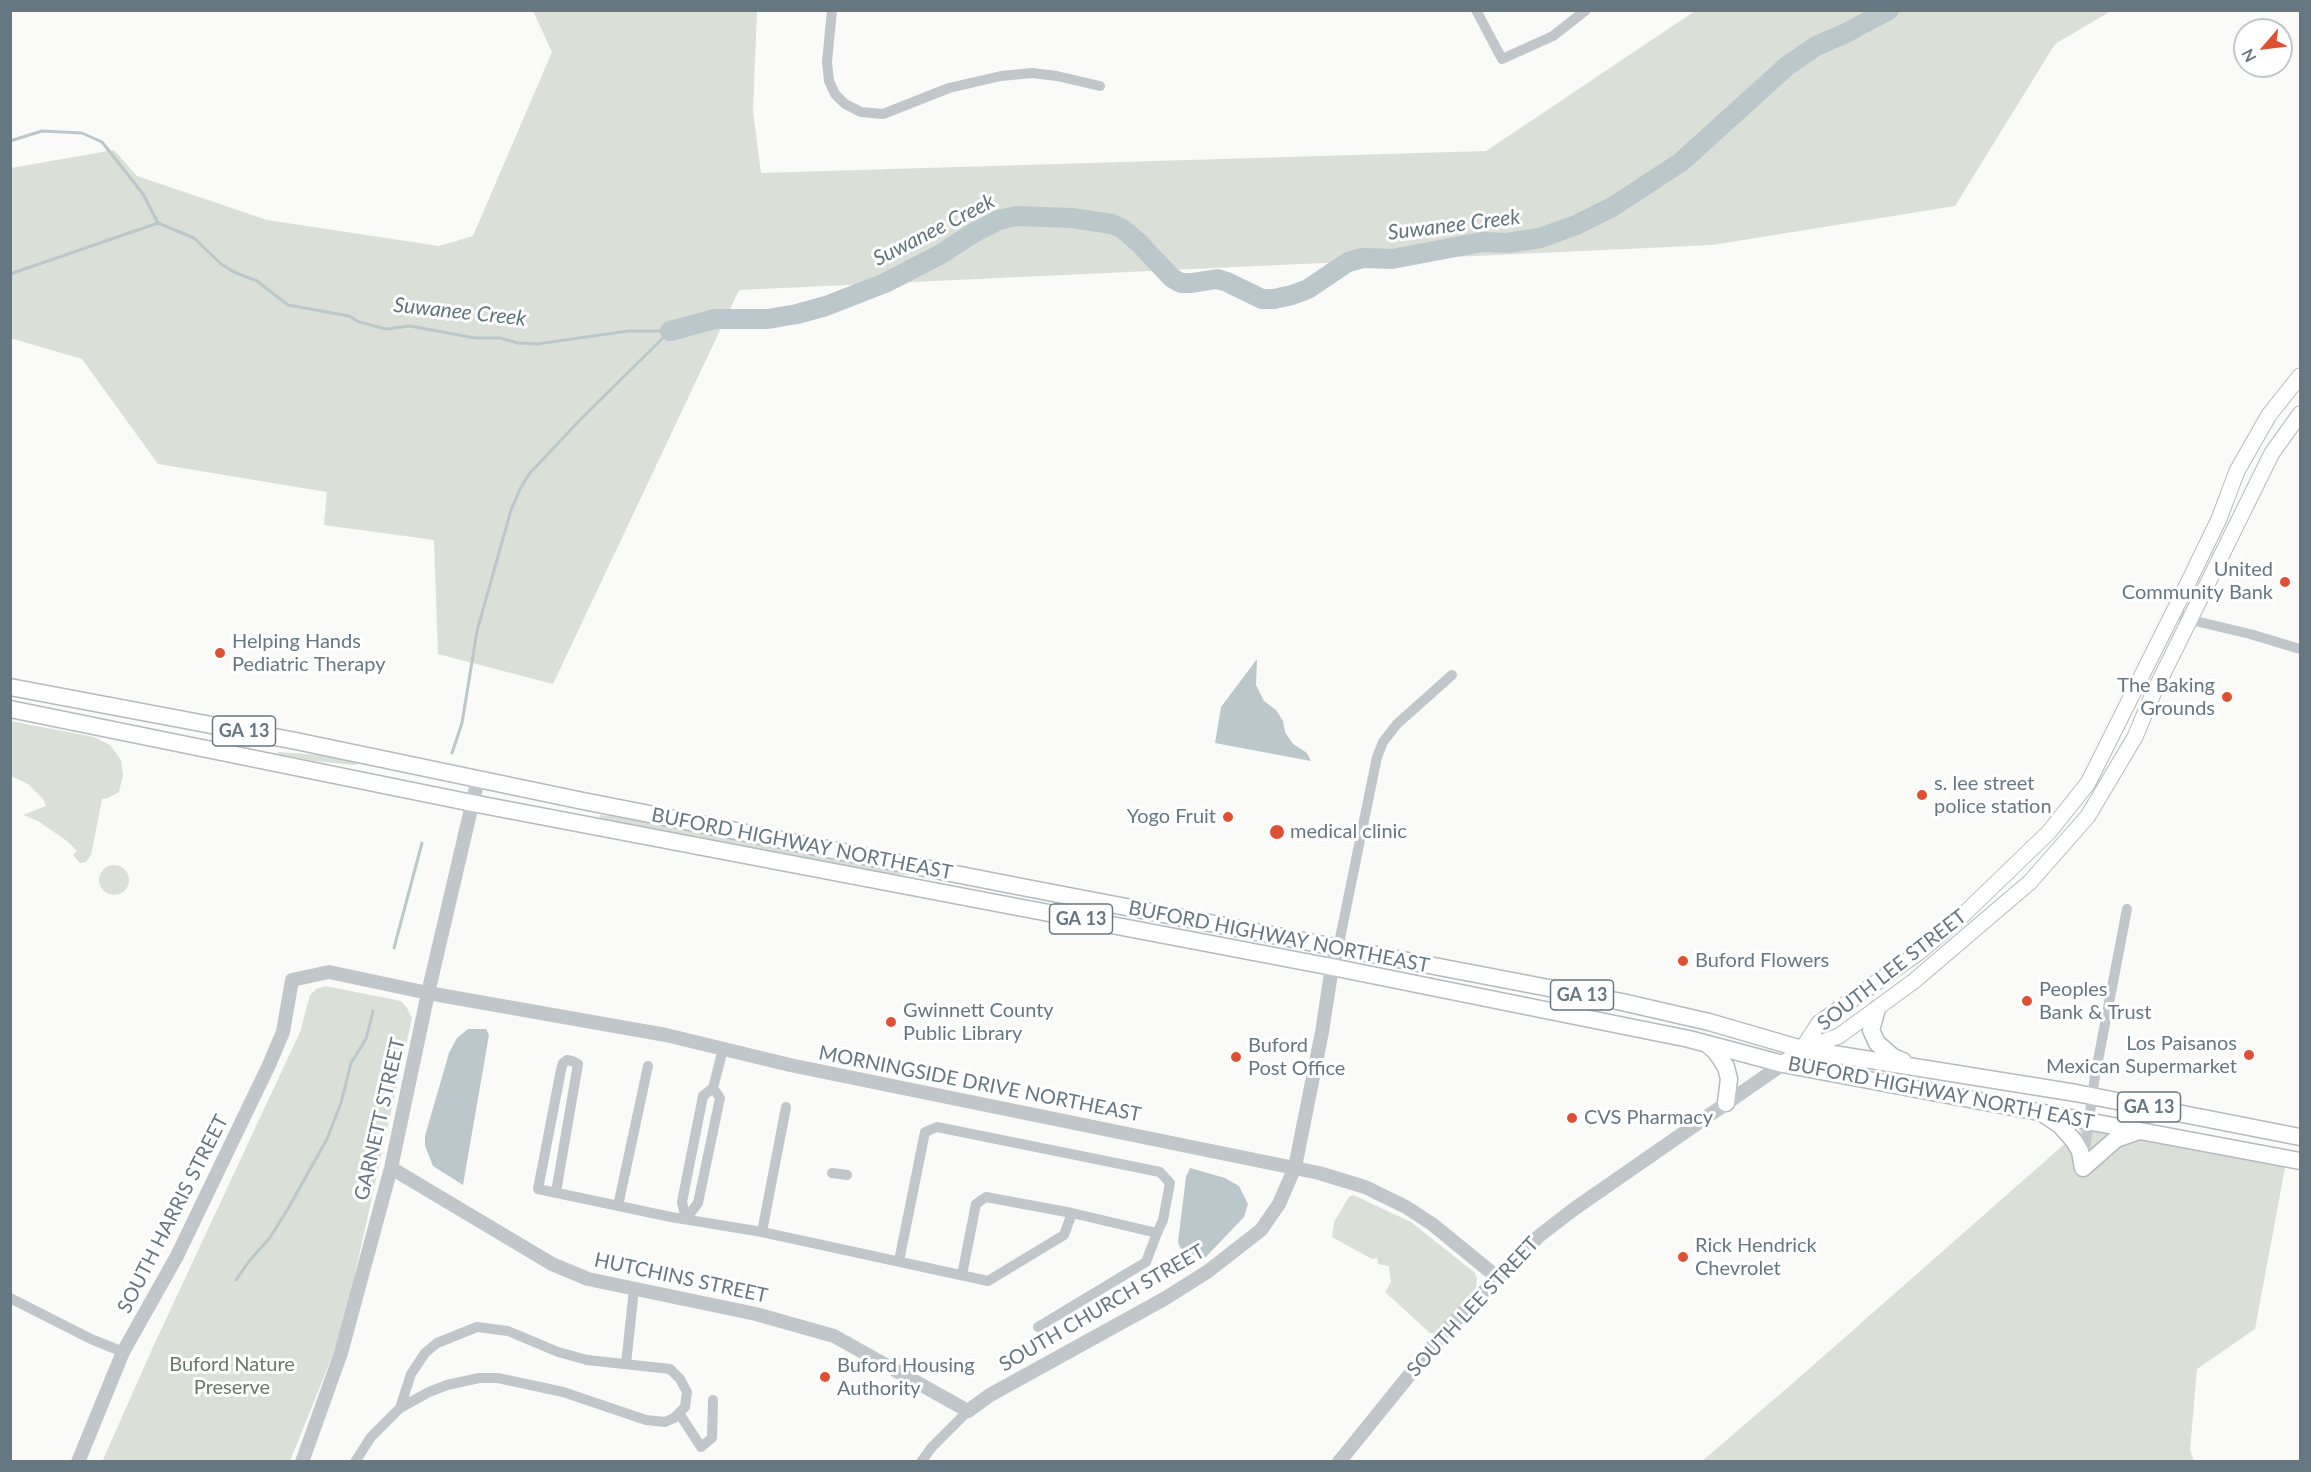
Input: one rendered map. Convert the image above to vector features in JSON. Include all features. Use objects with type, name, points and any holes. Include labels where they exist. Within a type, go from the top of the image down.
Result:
[{"type":"main road","name":"SOUTH LEE STREET","points":[[1783,1064],[1802,1049],[1819,1023],[1918,952],[1962,916],[2049,832],[2088,783],[2219,519],[2237,471],[2269,415],[2301,376]]},
{"type":"main road","name":"SOUTH LEE STREET","points":[[1802,1049],[1839,1036],[1957,946],[2030,882],[2088,816],[2135,737],[2153,694],[2272,453],[2301,414]]},
{"type":"main road","name":"BUFORD HIGHWAY NORTHEAST","points":[[10,687],[228,728],[665,817],[1624,1002],[1709,1022],[1802,1049],[2092,1097],[2301,1137]]},
{"type":"main road","name":"BUFORD HIGHWAY NORTHEAST","points":[[10,709],[472,803],[1332,967],[1689,1039]]},
{"type":"main road","points":[[1877,1009],[1871,1030],[1877,1043],[1893,1057],[1924,1068]]},
{"type":"main road","name":"BUFORD HIGHWAY NORTH EAST","points":[[1689,1039],[1783,1064],[2301,1161]]},
{"type":"main road","points":[[1706,1043],[1716,1052],[1726,1067],[1729,1079],[1726,1103]]},
{"type":"main road","points":[[2041,1112],[2060,1125],[2074,1141],[2080,1151],[2083,1168]]},
{"type":"main road","points":[[2083,1168],[2116,1139],[2142,1131]]},
{"type":"street","points":[[832,10],[827,62],[829,81],[835,94],[845,104],[861,112],[883,114],[949,88],[1001,76],[1032,73],[1100,86]]},
{"type":"street","points":[[1476,10],[1502,59],[1553,36],[1586,10]]},
{"type":"street","points":[[2174,611],[2191,620],[2301,649]]},
{"type":"street","points":[[1338,948],[1377,758],[1383,742],[1397,724],[1452,675]]},
{"type":"street","name":"GARNETT STREET","points":[[302,1461],[341,1353],[391,1168],[428,993],[478,779]]},
{"type":"street","points":[[2083,1168],[2092,1097],[2127,909]]},
{"type":"street","name":"SOUTH CHURCH STREET","points":[[921,1461],[968,1411],[990,1395],[1164,1299],[1235,1252],[1261,1230],[1279,1204],[1295,1167],[1322,1032],[1332,967],[1338,948]]},
{"type":"street","name":"MORNINGSIDE DRIVE NORTHEAST","points":[[292,980],[328,972],[428,993],[666,1035],[911,1091],[1295,1167],[1365,1187],[1406,1207],[1432,1224],[1497,1277]]},
{"type":"street","name":"SOUTH HARRIS STREET","points":[[78,1461],[123,1352],[177,1256],[269,1065],[283,1032],[292,980]]},
{"type":"street","points":[[686,1219],[682,1202],[703,1096],[713,1088],[723,1049]]},
{"type":"street","points":[[556,1192],[578,1064],[567,1060],[563,1064],[538,1189],[762,1232],[988,1281],[1064,1235],[1072,1213]]},
{"type":"street","name":"SOUTH LEE STREET","points":[[1339,1461],[1439,1338],[1539,1236],[1574,1209],[1783,1064]]},
{"type":"street","points":[[618,1206],[648,1066]]},
{"type":"street","points":[[686,1219],[698,1203],[710,1149],[720,1098],[713,1088]]},
{"type":"street","points":[[762,1232],[786,1107]]},
{"type":"street","points":[[552,1116],[568,1119]]},
{"type":"street","points":[[899,1261],[925,1132],[938,1127],[1160,1172],[1170,1183],[1163,1220],[1146,1262],[1038,1327]]},
{"type":"street","points":[[693,1147],[710,1149]]},
{"type":"street","name":"HUTCHINS STREET","points":[[391,1168],[552,1264],[588,1279],[756,1314],[834,1336],[968,1411]]},
{"type":"street","points":[[832,1173],[847,1174]]},
{"type":"street","points":[[962,1275],[976,1204],[986,1197],[1072,1213],[1157,1233]]},
{"type":"street","points":[[626,1364],[634,1289]]},
{"type":"street","points":[[10,1298],[91,1339],[123,1352]]},
{"type":"street","points":[[355,1461],[370,1437],[400,1408],[447,1384],[479,1378],[498,1378],[563,1392],[646,1420],[665,1422],[674,1418],[685,1407],[687,1392],[680,1379],[670,1369],[587,1360],[558,1352],[508,1331],[477,1327],[437,1343],[425,1353],[411,1374],[400,1408]]},
{"type":"street","points":[[679,1413],[701,1447],[712,1438],[712,1400]]},
{"type":"green space","points":[[533,11],[757,11],[753,111],[761,173],[1486,151],[1695,11],[2111,11],[2055,44],[1955,206],[1712,245],[739,290],[553,684],[438,654],[434,540],[324,525],[327,492],[158,464],[82,359],[10,338],[11,168],[114,150],[137,176],[267,220],[439,246],[473,236],[552,52]]},
{"type":"green space","points":[[10,721],[94,737],[110,745],[121,760],[123,775],[119,792],[102,799],[91,855],[86,862],[80,863],[73,855],[77,851],[67,841],[38,821],[23,815],[46,806],[44,800],[28,784],[11,776]]},
{"type":"green space","points":[[278,752],[321,755],[357,762],[356,765],[314,761],[278,754]]},
{"type":"green space","points":[[600,815],[633,818],[911,872],[911,875],[881,874],[600,818]]},
{"type":"green space","points":[[114,865],[120,866],[128,874],[128,886],[120,894],[114,895],[108,894],[100,886],[99,880],[100,874],[108,866]]},
{"type":"green space","name":"Buford Nature Preserve","points":[[325,986],[401,1001],[412,1018],[342,1332],[290,1461],[102,1462],[300,1032],[310,995],[316,989]]},
{"type":"green space","points":[[2094,1118],[2287,1157],[2255,1329],[2197,1369],[2190,1450],[2194,1461],[1701,1462],[1793,1383]]},
{"type":"green space","points":[[1353,1195],[1411,1222],[1475,1273],[1476,1288],[1436,1333],[1430,1333],[1385,1292],[1391,1282],[1389,1266],[1378,1264],[1377,1258],[1372,1259],[1332,1237],[1334,1222],[1349,1197]]},
{"type":"shaded area","points":[[1257,659],[1256,685],[1264,701],[1276,710],[1293,744],[1307,753],[1311,761],[1215,743],[1221,707]]},
{"type":"shaded area","points":[[468,1029],[486,1029],[489,1035],[463,1185],[433,1166],[425,1146],[425,1136],[449,1053],[457,1038]]},
{"type":"shaded area","points":[[1190,1168],[1225,1178],[1239,1186],[1248,1204],[1244,1217],[1204,1259],[1185,1251],[1178,1242],[1186,1177]]},
{"type":"waterway","name":"Suwanee Creek","points":[[670,331],[715,319],[768,319],[826,306],[885,283],[941,254],[975,232],[999,220],[1016,216],[1072,218],[1112,224],[1123,229],[1172,278],[1181,283],[1217,279],[1262,299],[1274,299],[1308,289],[1348,262],[1363,258],[1392,259],[1482,242],[1507,243],[1540,238],[1576,225],[1614,206],[1681,162],[1787,66],[1816,46],[1889,10]]},
{"type":"waterway","name":"Suwanee Creek","points":[[10,141],[42,131],[82,133],[102,142],[143,194],[158,223],[194,238],[221,264],[257,281],[288,305],[349,316],[359,322],[386,329],[410,326],[475,338],[500,338],[518,343],[537,344],[628,331],[670,331]]},
{"type":"waterway","points":[[10,274],[158,223]]},
{"type":"waterway","points":[[452,753],[462,723],[477,631],[511,510],[521,487],[530,473],[580,420],[670,331]]},
{"type":"waterway","points":[[394,948],[422,843]]},
{"type":"waterway","points":[[236,1280],[269,1239],[327,1139],[341,1103],[351,1063],[366,1039],[373,1011]]},
{"type":"place","name":"United Community Bank","points":[[2285,582]]},
{"type":"place","name":"Helping Hands Pediatric Therapy","points":[[220,653]]},
{"type":"place","name":"The Baking Grounds","points":[[2227,697]]},
{"type":"place","name":"s. lee street police station","points":[[1922,795]]},
{"type":"place","name":"Yogo Fruit","points":[[1228,817]]},
{"type":"place","name":"medical clinic","points":[[1277,832]]},
{"type":"place","name":"Buford Flowers","points":[[1683,961]]},
{"type":"place","name":"Peoples Bank & Trust","points":[[2027,1001]]},
{"type":"place","name":"Gwinnett County Public Library","points":[[891,1022]]},
{"type":"place","name":"Los Paisanos Mexican Supermarket","points":[[2249,1055]]},
{"type":"place","name":"Buford Post Office","points":[[1236,1057]]},
{"type":"place","name":"CVS Pharmacy","points":[[1572,1118]]},
{"type":"place","name":"Rick Hendrick Chevrolet","points":[[1683,1257]]},
{"type":"place","name":"Buford Housing Authority","points":[[825,1377]]}]
